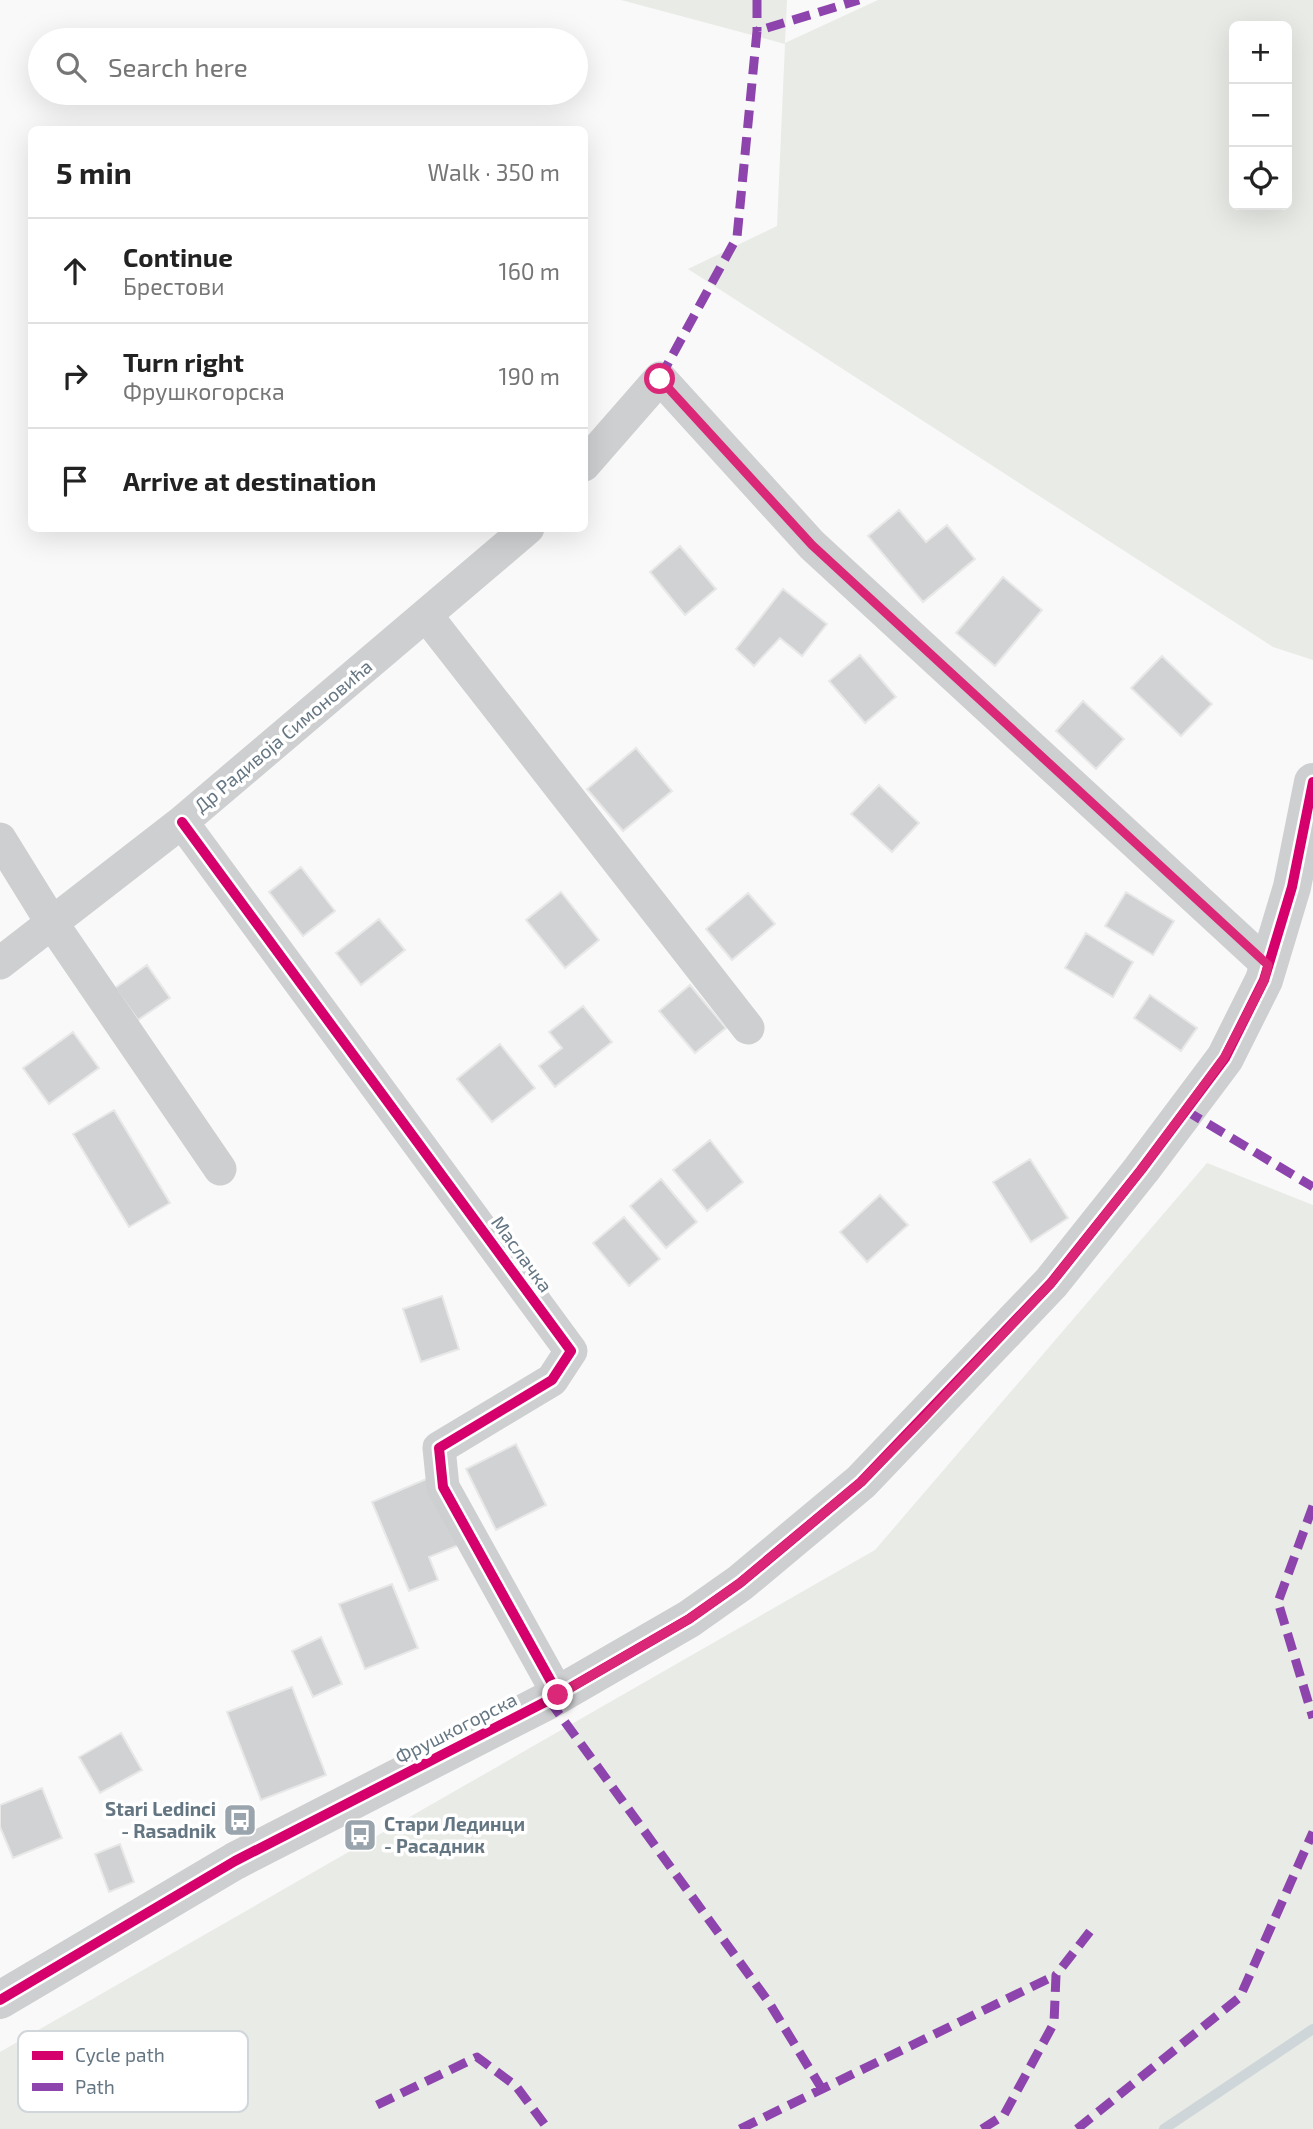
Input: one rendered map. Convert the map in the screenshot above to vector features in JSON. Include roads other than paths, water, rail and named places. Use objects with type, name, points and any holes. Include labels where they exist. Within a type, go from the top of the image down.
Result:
[{"type":"street","points":[[588,460],[660,379],[812,545],[1268,965]]},
{"type":"street","name":"Др Радивоја Симоновића","points":[[0,963],[181,822],[523,532]]},
{"type":"street","points":[[426,615],[748,1028]]},
{"type":"street","name":"Фрушкогорска","points":[[0,2000],[235,1861],[558,1695],[689,1619],[740,1583],[861,1482],[1051,1283],[1141,1170],[1224,1058],[1264,981],[1292,887],[1313,782]]},
{"type":"street","name":"Маслачка","points":[[181,822],[571,1351],[552,1380],[439,1448],[443,1487],[558,1695]]},
{"type":"street","points":[[0,839],[52,923],[220,1169]]},
{"type":"waterway","points":[[1164,2129],[1313,2029]]},
{"type":"place","name":"Stari Ledinci - Rasadnik","points":[[240,1820]]},
{"type":"place","name":"Стари Лединци - Расадник","points":[[360,1835]]}]
